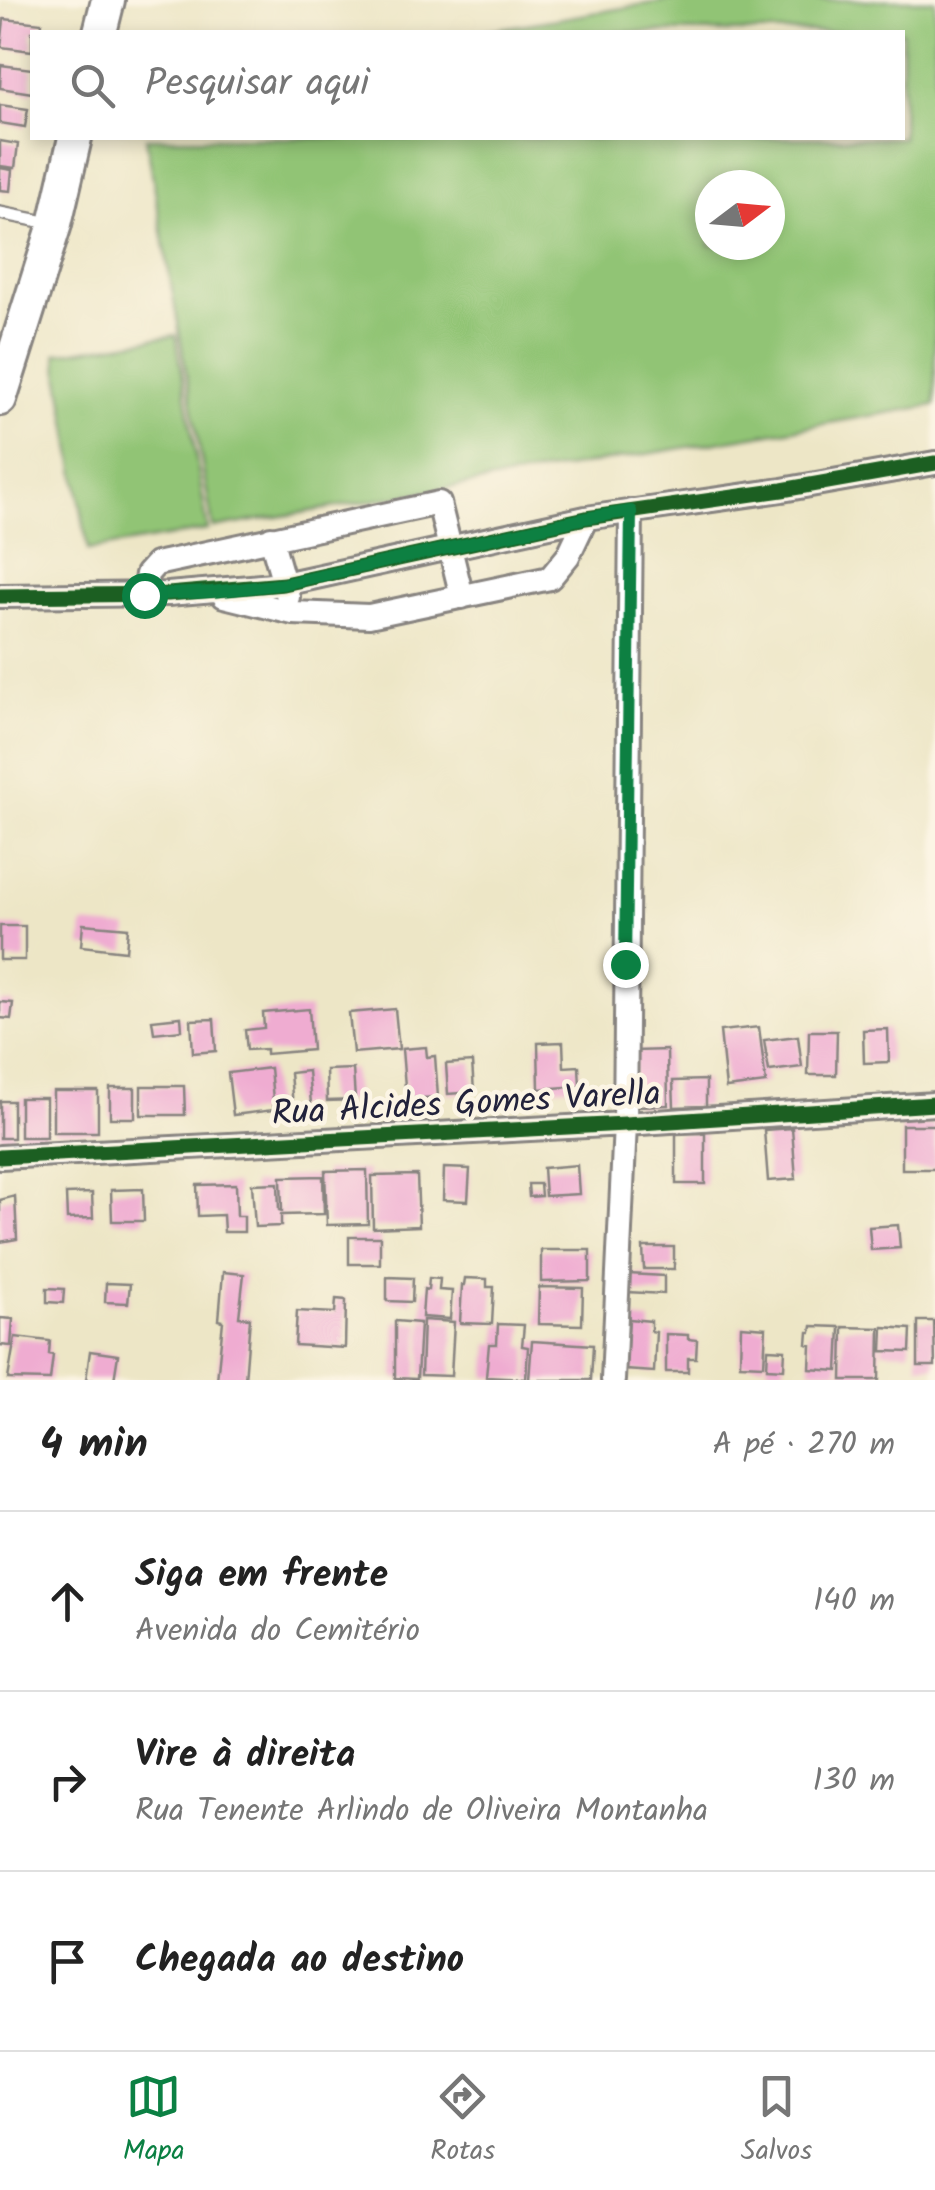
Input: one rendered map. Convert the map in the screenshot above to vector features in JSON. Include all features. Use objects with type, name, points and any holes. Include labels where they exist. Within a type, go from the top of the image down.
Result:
[{"type":"main road","points":[[100,30],[108,0]]},
{"type":"main road","points":[[0,399],[55,224],[76,140]]},
{"type":"street","points":[[0,596],[144,595],[284,584],[586,518],[782,490],[935,462]]},
{"type":"street","points":[[144,595],[147,574],[156,564],[438,503],[462,597]]},
{"type":"street","points":[[612,1380],[624,1124],[631,511]]},
{"type":"street","points":[[211,592],[293,614],[369,616],[550,578],[568,556],[586,518]]},
{"type":"street","points":[[271,538],[293,614]]},
{"type":"street","name":"Rua Alcides Gomes Varella","points":[[0,1156],[935,1104]]},
{"type":"lane","points":[[0,213],[55,224]]},
{"type":"green space","points":[[670,0],[935,0],[935,405],[213,528],[146,140],[905,140],[905,30],[491,30]]},
{"type":"green space","points":[[176,335],[208,530],[88,550],[56,354]]},
{"type":"building","points":[[4,19],[42,23],[41,30],[30,30],[30,51],[1,47]]},
{"type":"building","points":[[1,65],[30,69],[30,93],[0,88]]},
{"type":"building","points":[[0,105],[28,109],[25,127],[0,123]]},
{"type":"building","points":[[0,141],[18,144],[15,168],[0,166]]},
{"type":"building","points":[[0,168],[12,170],[10,191],[0,190]]},
{"type":"building","points":[[83,924],[128,928],[126,951],[81,946]]},
{"type":"building","points":[[0,926],[25,926],[25,960],[0,960]]},
{"type":"building","points":[[0,1002],[13,1003],[11,1019],[0,1018]]},
{"type":"building","points":[[309,1009],[312,1050],[266,1054],[266,1049],[247,1050],[245,1030],[264,1028],[263,1013]]},
{"type":"building","points":[[395,1009],[399,1049],[353,1053],[349,1013]]},
{"type":"building","points":[[181,1017],[182,1030],[154,1033],[152,1020]]},
{"type":"building","points":[[214,1019],[216,1051],[193,1053],[191,1020]]},
{"type":"building","points":[[759,1027],[766,1083],[726,1088],[720,1031]]},
{"type":"building","points":[[888,1029],[889,1062],[864,1063],[863,1030]]},
{"type":"building","points":[[809,1031],[837,1031],[836,1075],[808,1075]]},
{"type":"building","points":[[798,1036],[802,1067],[769,1071],[764,1040]]},
{"type":"building","points":[[563,1042],[564,1067],[579,1066],[580,1086],[539,1089],[538,1043]]},
{"type":"building","points":[[426,1047],[427,1057],[435,1056],[438,1097],[406,1099],[402,1049]]},
{"type":"building","points":[[667,1050],[668,1105],[635,1106],[634,1051]]},
{"type":"building","points":[[472,1062],[474,1092],[448,1094],[446,1064]]},
{"type":"building","points":[[270,1068],[274,1110],[233,1115],[228,1073]]},
{"type":"building","points":[[353,1069],[355,1100],[327,1101],[326,1070]]},
{"type":"building","points":[[308,1071],[311,1104],[293,1106],[290,1073]]},
{"type":"building","points":[[706,1080],[706,1106],[674,1107],[673,1081]]},
{"type":"building","points":[[141,1086],[184,1086],[185,1115],[141,1115]]},
{"type":"building","points":[[110,1088],[135,1088],[135,1118],[110,1118]]},
{"type":"building","points":[[53,1091],[98,1091],[98,1132],[53,1132]]},
{"type":"building","points":[[20,1098],[46,1098],[46,1137],[20,1137]]},
{"type":"building","points":[[0,1101],[13,1101],[13,1138],[0,1138]]},
{"type":"building","points":[[902,1125],[935,1125],[935,1169],[902,1169]]},
{"type":"building","points":[[792,1128],[796,1179],[768,1181],[764,1130]]},
{"type":"building","points":[[705,1133],[705,1184],[676,1184],[676,1134]]},
{"type":"building","points":[[577,1165],[579,1194],[545,1196],[543,1168]]},
{"type":"building","points":[[444,1168],[470,1169],[468,1201],[443,1200]]},
{"type":"building","points":[[367,1170],[368,1224],[327,1225],[325,1171]]},
{"type":"building","points":[[417,1175],[419,1226],[373,1228],[372,1176]]},
{"type":"building","points":[[323,1176],[324,1214],[281,1215],[281,1226],[255,1227],[252,1184],[278,1183],[282,1211],[281,1177]]},
{"type":"building","points":[[236,1184],[237,1216],[244,1216],[244,1232],[224,1232],[223,1215],[198,1216],[197,1185]]},
{"type":"building","points":[[528,1184],[540,1184],[541,1196],[529,1197]]},
{"type":"building","points":[[143,1189],[144,1221],[112,1221],[111,1190]]},
{"type":"building","points":[[92,1193],[93,1218],[67,1219],[66,1194]]},
{"type":"building","points":[[15,1196],[17,1239],[0,1242],[0,1200]]},
{"type":"building","points":[[898,1225],[900,1248],[871,1250],[869,1227]]},
{"type":"building","points":[[349,1237],[380,1237],[380,1264],[349,1264]]},
{"type":"building","points":[[643,1247],[674,1247],[674,1269],[644,1269]]},
{"type":"building","points":[[541,1250],[590,1250],[590,1281],[541,1282]]},
{"type":"building","points":[[223,1272],[244,1274],[239,1317],[250,1318],[245,1380],[217,1380]]},
{"type":"building","points":[[628,1274],[664,1276],[664,1294],[627,1292]]},
{"type":"building","points":[[387,1277],[413,1278],[412,1302],[387,1301]]},
{"type":"building","points":[[429,1278],[440,1279],[439,1290],[452,1291],[450,1319],[422,1317]]},
{"type":"building","points":[[465,1278],[487,1279],[487,1287],[494,1287],[492,1324],[460,1323]]},
{"type":"building","points":[[106,1283],[130,1284],[128,1303],[105,1302]]},
{"type":"building","points":[[539,1287],[583,1288],[582,1325],[538,1324]]},
{"type":"building","points":[[47,1288],[64,1289],[63,1303],[47,1302]]},
{"type":"building","points":[[336,1299],[346,1300],[345,1348],[295,1345],[297,1311],[335,1313]]},
{"type":"building","points":[[0,1318],[13,1319],[11,1346],[0,1345]]},
{"type":"building","points":[[629,1319],[651,1321],[651,1331],[656,1332],[654,1372],[625,1370]]},
{"type":"building","points":[[423,1320],[454,1322],[451,1376],[421,1375]]},
{"type":"building","points":[[395,1321],[420,1323],[417,1379],[395,1378]]},
{"type":"building","points":[[918,1321],[934,1321],[935,1366],[918,1366]]},
{"type":"building","points":[[498,1324],[524,1325],[522,1346],[528,1347],[526,1379],[486,1377],[489,1344],[497,1344]]},
{"type":"building","points":[[741,1326],[766,1328],[764,1365],[740,1364]]},
{"type":"building","points":[[812,1326],[840,1327],[838,1371],[810,1369],[811,1345],[807,1344]]},
{"type":"building","points":[[843,1327],[880,1328],[879,1380],[842,1380]]},
{"type":"building","points":[[883,1327],[911,1329],[910,1352],[882,1351]]},
{"type":"building","points":[[666,1334],[688,1335],[688,1339],[697,1340],[696,1358],[688,1358],[688,1372],[666,1372]]},
{"type":"building","points":[[15,1337],[50,1341],[50,1380],[8,1379]]},
{"type":"building","points":[[532,1341],[593,1345],[591,1380],[529,1380]]},
{"type":"building","points":[[768,1349],[785,1350],[784,1369],[767,1368]]},
{"type":"building","points":[[90,1351],[118,1355],[114,1380],[86,1380]]},
{"type":"cycle path","points":[[0,596],[168,594],[284,584],[586,518],[935,463]]},
{"type":"cycle path","points":[[0,1157],[935,1104]]},
{"type":"route","points":[[144,595],[284,584],[450,546],[631,511],[625,964]]}]
